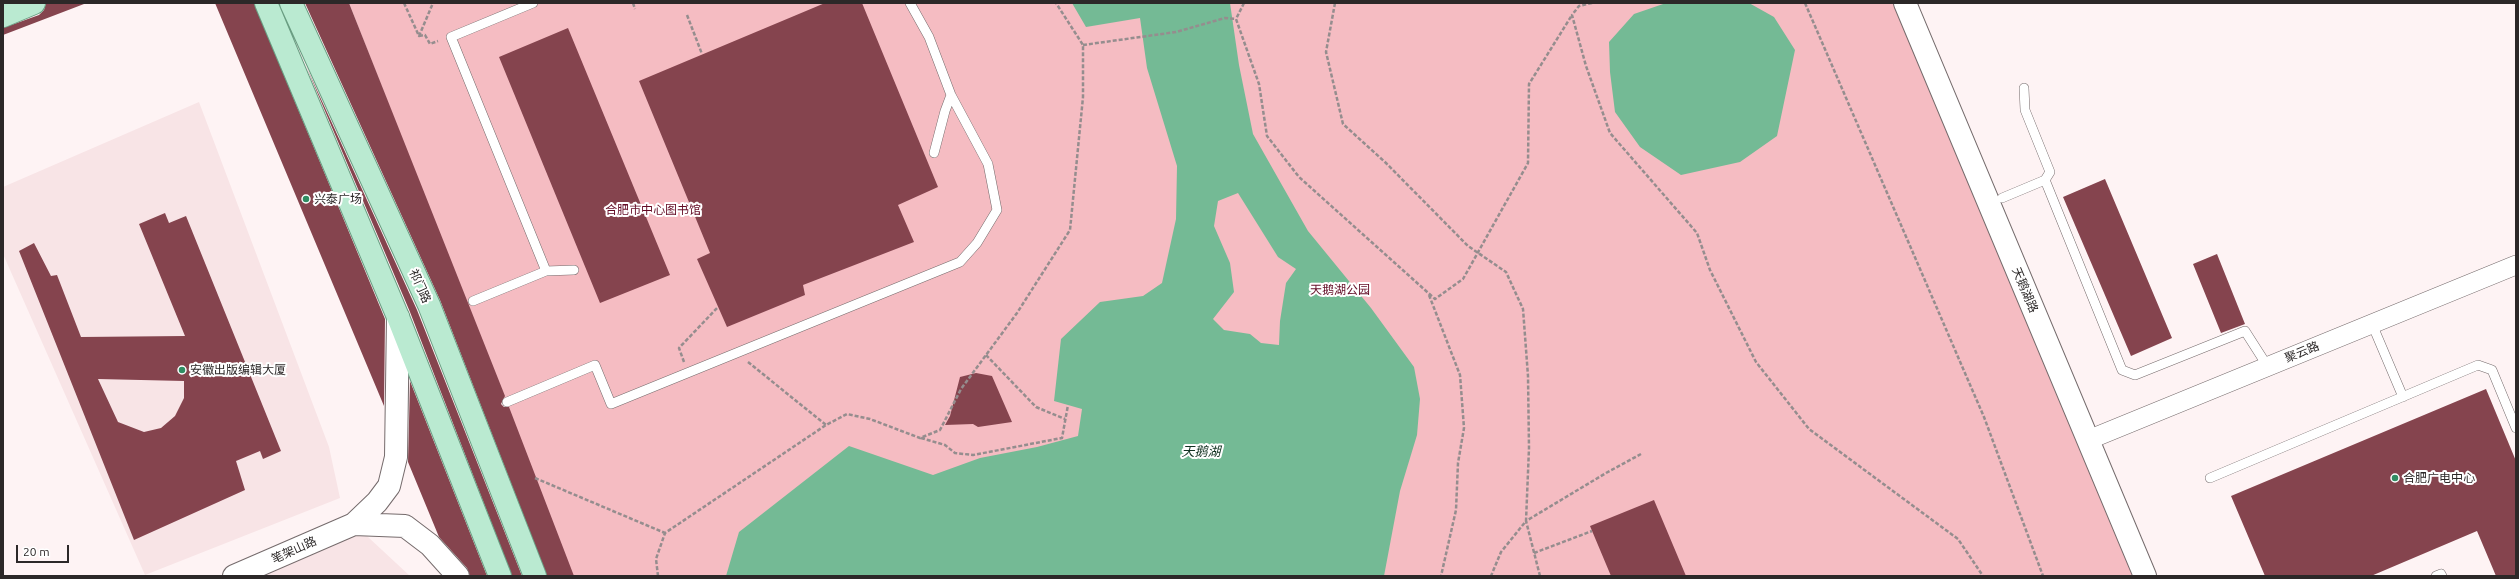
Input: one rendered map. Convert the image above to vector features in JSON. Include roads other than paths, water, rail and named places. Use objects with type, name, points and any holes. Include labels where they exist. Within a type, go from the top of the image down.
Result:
[{"type":"main road","points":[[3,16],[34,3]]},
{"type":"main road","points":[[266,3],[398,317],[500,576]]},
{"type":"main road","name":"祁门路","points":[[291,3],[429,305],[535,576]]},
{"type":"street","name":"天鹅湖路","points":[[1905,3],[2092,438],[2157,576]]},
{"type":"street","name":"天鹅湖路","points":[[1921,3],[2002,198],[2145,576]]},
{"type":"street","name":"聚云路","points":[[2092,438],[2516,265]]},
{"type":"street","points":[[354,524],[377,502],[389,486],[396,457],[398,317]]},
{"type":"street","points":[[354,524],[405,526],[430,545],[458,576]]},
{"type":"street","name":"笔架山路","points":[[234,576],[354,524]]},
{"type":"lane","points":[[533,3],[451,37],[546,271]]},
{"type":"lane","points":[[506,402],[595,365],[611,404],[960,262],[977,244],[997,210],[988,164],[951,95],[929,38],[910,3]]},
{"type":"lane","points":[[2002,198],[2045,180],[2050,172],[2024,110],[2024,88]]},
{"type":"lane","points":[[934,153],[944,110],[951,95]]},
{"type":"lane","points":[[2045,180],[2122,370],[2135,376],[2245,331],[2268,367]]},
{"type":"lane","points":[[473,301],[546,271],[574,270]]},
{"type":"lane","points":[[2372,324],[2403,397]]},
{"type":"lane","points":[[2210,478],[2478,365],[2492,370],[2516,428]]},
{"type":"lane","points":[[2436,576],[2441,574],[2442,576]]},
{"type":"water","name":"天鹅湖","points":[[1072,3],[1230,3],[1239,65],[1253,134],[1308,231],[1371,308],[1414,367],[1420,399],[1417,435],[1400,491],[1384,576],[726,576],[739,532],[849,446],[933,475],[980,458],[1037,447],[1078,436],[1082,409],[1054,401],[1061,339],[1100,302],[1143,296],[1162,283],[1176,219],[1177,166],[1147,68],[1140,18],[1086,27]],"holes":[[[1238,193],[1278,257],[1296,269],[1286,283],[1280,321],[1279,345],[1261,343],[1250,334],[1224,330],[1213,319],[1234,292],[1230,263],[1214,226],[1218,201]]]},
{"type":"water","points":[[1666,3],[1749,3],[1774,17],[1795,50],[1777,136],[1740,162],[1681,175],[1640,147],[1615,112],[1610,72],[1609,42],[1634,14]]},
{"type":"place","name":"兴泰广场","points":[[306,199]]},
{"type":"place","name":"安徽出版编辑大厦","points":[[182,370]]},
{"type":"place","name":"合肥广电中心","points":[[2395,478]]},
{"type":"park label","name":"合肥市中心图书馆","points":[[653,210]]},
{"type":"park label","name":"天鹅湖公园","points":[[1340,290]]}]
